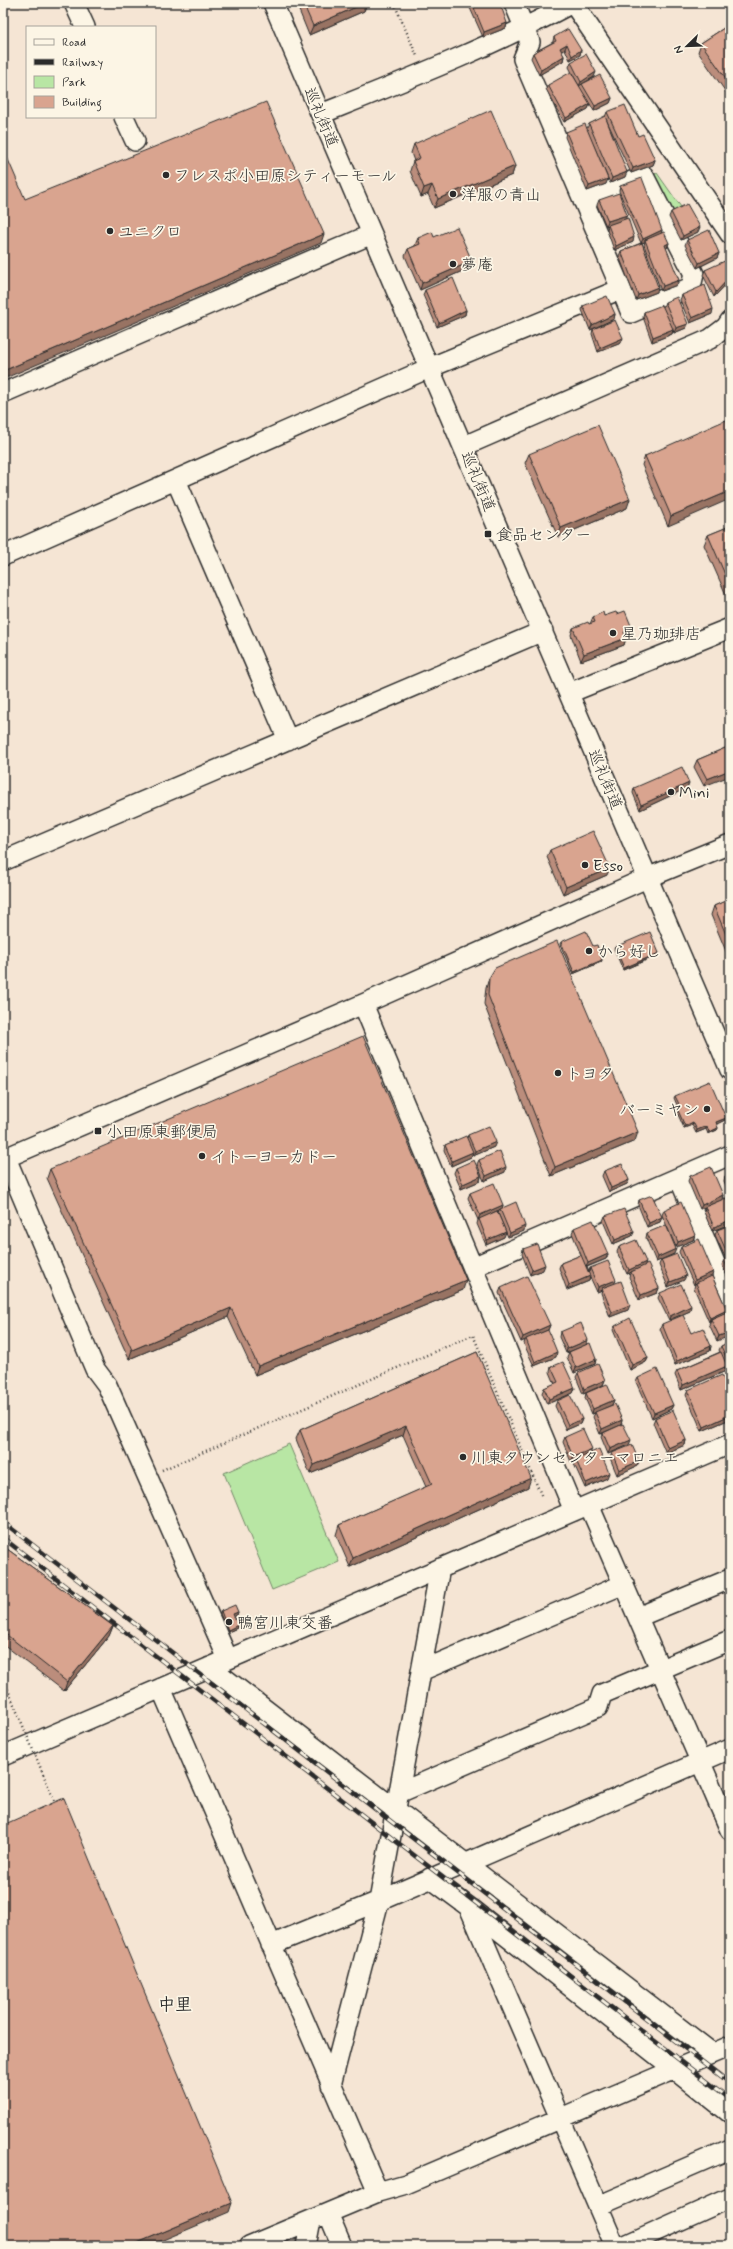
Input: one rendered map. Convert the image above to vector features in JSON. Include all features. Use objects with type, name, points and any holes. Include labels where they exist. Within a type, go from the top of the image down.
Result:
[{"type":"street","points":[[74,3],[84,26]]},
{"type":"street","name":"巡礼街道","points":[[273,3],[730,1070]]},
{"type":"street","points":[[514,3],[526,28],[530,42],[523,59],[583,201],[621,289],[631,314],[690,287],[694,274],[644,176],[583,201]]},
{"type":"street","points":[[321,114],[424,73],[526,28],[573,3],[730,234]]},
{"type":"street","points":[[124,118],[135,141]]},
{"type":"street","points":[[3,393],[372,234]]},
{"type":"street","points":[[3,556],[429,368],[621,289]]},
{"type":"street","points":[[464,446],[710,339],[730,321]]},
{"type":"street","points":[[176,480],[288,740]]},
{"type":"street","points":[[569,693],[730,628]]},
{"type":"street","points":[[3,861],[543,631]]},
{"type":"street","points":[[228,1659],[107,1385],[95,1368],[4,1158],[363,1004],[647,878],[730,844]]},
{"type":"street","points":[[363,1004],[473,1267],[581,1508],[624,1584],[730,1830]]},
{"type":"street","points":[[473,1267],[730,1155]]},
{"type":"street","points":[[680,1178],[730,1298]]},
{"type":"street","points":[[3,1756],[730,1444]]},
{"type":"street","points":[[331,2085],[379,1901],[440,1568]]},
{"type":"street","points":[[638,1617],[730,1579]]},
{"type":"street","points":[[421,1671],[624,1584]]},
{"type":"street","points":[[399,1793],[598,1707],[602,1694],[730,1640]]},
{"type":"street","points":[[210,1667],[396,1812],[712,2053]]},
{"type":"street","points":[[161,1688],[378,2192]]},
{"type":"street","points":[[271,1945],[379,1901],[730,1749]]},
{"type":"street","points":[[430,1878],[469,1907],[730,2113]]},
{"type":"street","points":[[469,1907],[616,2246]]},
{"type":"street","points":[[249,2246],[378,2192],[406,2184],[730,2046]]},
{"type":"street","points":[[598,2206],[730,2149]]},
{"type":"street","points":[[623,2246],[730,2198]]},
{"type":"street","points":[[306,2246],[320,2216]]},
{"type":"street","points":[[320,2216],[342,2246]]},
{"type":"path","points":[[394,3],[424,73]]},
{"type":"path","points":[[156,1473],[473,1335],[542,1497]]},
{"type":"path","points":[[3,1678],[57,1808]]},
{"type":"green space","points":[[657,173],[681,207],[668,214],[647,177]]},
{"type":"green space","points":[[289,1444],[339,1562],[272,1590],[224,1473]]},
{"type":"building","points":[[303,3],[365,3],[313,26]]},
{"type":"building","points":[[472,3],[500,3],[507,23],[484,32]]},
{"type":"building","points":[[730,24],[730,84],[701,43]]},
{"type":"building","points":[[568,29],[581,50],[572,56],[567,44],[560,48],[564,56],[541,70],[533,53],[556,41],[554,37]]},
{"type":"building","points":[[586,54],[596,72],[581,82],[571,62]]},
{"type":"building","points":[[571,72],[590,104],[566,118],[548,85]]},
{"type":"building","points":[[600,75],[612,98],[595,106],[582,84]]},
{"type":"building","points":[[266,102],[324,234],[3,371],[3,148],[25,199]]},
{"type":"building","points":[[625,105],[638,136],[643,134],[655,160],[633,168],[607,112]]},
{"type":"building","points":[[491,110],[515,166],[438,199],[432,185],[424,188],[413,161],[420,158],[414,144]]},
{"type":"building","points":[[605,116],[627,172],[612,178],[589,124]]},
{"type":"building","points":[[585,124],[608,179],[589,186],[566,132]]},
{"type":"building","points":[[642,178],[662,230],[643,239],[620,186]]},
{"type":"building","points":[[619,193],[627,215],[608,221],[599,200]]},
{"type":"building","points":[[687,204],[700,227],[683,236],[671,212]]},
{"type":"building","points":[[628,218],[634,237],[616,246],[608,225]]},
{"type":"building","points":[[457,227],[472,261],[422,283],[408,249],[420,244],[418,238],[432,232],[434,237]]},
{"type":"building","points":[[709,230],[719,253],[699,263],[687,240]]},
{"type":"building","points":[[664,232],[669,243],[665,245],[679,280],[663,286],[645,240]]},
{"type":"building","points":[[642,243],[658,287],[638,295],[621,251]]},
{"type":"building","points":[[727,260],[730,267],[730,277],[716,292],[705,270]]},
{"type":"building","points":[[453,278],[466,310],[439,323],[425,290]]},
{"type":"building","points":[[705,285],[713,309],[692,318],[682,295]]},
{"type":"building","points":[[607,296],[615,314],[592,325],[583,306]]},
{"type":"building","points":[[677,297],[688,324],[676,328],[665,302]]},
{"type":"building","points":[[662,305],[673,329],[653,337],[644,312]]},
{"type":"building","points":[[615,320],[623,338],[600,348],[593,329]]},
{"type":"building","points":[[726,420],[730,429],[730,491],[671,516],[645,456]]},
{"type":"building","points":[[598,425],[630,499],[561,528],[529,454]]},
{"type":"building","points":[[730,526],[730,586],[708,535]]},
{"type":"building","points":[[625,611],[632,628],[624,632],[626,638],[584,654],[573,628],[588,622],[589,624],[595,622],[593,617],[603,612],[604,616]]},
{"type":"building","points":[[730,746],[730,770],[707,779],[697,760]]},
{"type":"building","points":[[682,767],[689,783],[641,805],[634,788]]},
{"type":"building","points":[[593,831],[610,868],[566,887],[550,850]]},
{"type":"building","points":[[730,899],[730,944],[714,906]]},
{"type":"building","points":[[586,931],[593,946],[597,945],[602,960],[574,972],[561,942]]},
{"type":"building","points":[[650,932],[659,953],[624,968],[615,947]]},
{"type":"building","name":"トヨタ","points":[[557,941],[638,1132],[555,1167],[488,995],[489,978],[495,968]]},
{"type":"building","points":[[363,1036],[466,1280],[258,1366],[231,1308],[132,1350],[50,1169]]},
{"type":"building","points":[[710,1081],[726,1118],[716,1122],[718,1128],[709,1132],[707,1126],[697,1130],[693,1122],[685,1126],[676,1106],[679,1104],[675,1096]]},
{"type":"building","points":[[489,1126],[496,1142],[475,1151],[468,1135]]},
{"type":"building","points":[[466,1136],[473,1152],[452,1161],[445,1145]]},
{"type":"building","points":[[500,1151],[506,1167],[486,1176],[479,1160]]},
{"type":"building","points":[[474,1160],[481,1176],[463,1184],[456,1168]]},
{"type":"building","points":[[622,1164],[629,1180],[611,1188],[604,1171]]},
{"type":"building","points":[[711,1167],[723,1195],[702,1205],[690,1176]]},
{"type":"building","points":[[730,1174],[730,1187],[725,1176]]},
{"type":"building","points":[[494,1183],[503,1205],[480,1215],[470,1193]]},
{"type":"building","points":[[652,1195],[662,1217],[649,1223],[639,1200]]},
{"type":"building","points":[[726,1198],[730,1208],[730,1220],[714,1227],[705,1207]]},
{"type":"building","points":[[516,1202],[525,1226],[510,1233],[500,1209]]},
{"type":"building","points":[[681,1202],[695,1235],[678,1242],[664,1210]]},
{"type":"building","points":[[624,1209],[634,1232],[615,1240],[605,1216]]},
{"type":"building","points":[[497,1211],[506,1232],[487,1240],[479,1219]]},
{"type":"building","points":[[593,1220],[608,1254],[588,1263],[574,1228]]},
{"type":"building","points":[[666,1225],[676,1249],[658,1257],[647,1233]]},
{"type":"building","points":[[730,1225],[730,1254],[728,1255],[717,1230]]},
{"type":"building","points":[[699,1239],[713,1272],[695,1280],[681,1247]]},
{"type":"building","points":[[636,1240],[646,1262],[629,1270],[619,1247]]},
{"type":"building","points":[[537,1244],[545,1265],[532,1270],[523,1249]]},
{"type":"building","points":[[677,1254],[686,1276],[670,1282],[661,1260]]},
{"type":"building","points":[[581,1255],[590,1276],[569,1285],[561,1263]]},
{"type":"building","points":[[730,1258],[730,1274],[724,1260]]},
{"type":"building","points":[[608,1261],[616,1280],[598,1287],[590,1268]]},
{"type":"building","points":[[648,1264],[659,1288],[641,1295],[631,1272]]},
{"type":"building","points":[[527,1276],[550,1325],[523,1337],[501,1288]]},
{"type":"building","points":[[712,1276],[727,1310],[710,1318],[696,1283]]},
{"type":"building","points":[[621,1281],[630,1305],[612,1312],[602,1288]]},
{"type":"building","points":[[681,1284],[691,1306],[670,1316],[660,1293]]},
{"type":"building","points":[[729,1311],[730,1332],[719,1336],[711,1319]]},
{"type":"building","points":[[683,1315],[691,1333],[703,1328],[711,1346],[677,1361],[662,1324]]},
{"type":"building","points":[[630,1318],[648,1358],[632,1365],[615,1326]]},
{"type":"building","points":[[581,1323],[588,1340],[567,1349],[560,1332]]},
{"type":"building","points":[[548,1330],[557,1352],[535,1362],[526,1339]]},
{"type":"building","points":[[730,1342],[730,1366],[721,1346]]},
{"type":"building","points":[[590,1343],[596,1359],[576,1368],[569,1352]]},
{"type":"building","name":"川東タウンセンターマロニエ","points":[[477,1352],[531,1478],[353,1558],[339,1525],[432,1484],[406,1426],[314,1465],[300,1430]]},
{"type":"building","points":[[721,1352],[727,1366],[683,1385],[677,1371]]},
{"type":"building","points":[[563,1362],[575,1388],[549,1399],[544,1388],[558,1382],[551,1367]]},
{"type":"building","points":[[598,1364],[605,1380],[584,1389],[578,1373]]},
{"type":"building","points":[[657,1369],[673,1405],[654,1413],[638,1378]]},
{"type":"building","points":[[722,1375],[730,1392],[730,1415],[704,1427],[688,1390]]},
{"type":"building","points":[[607,1384],[614,1400],[593,1409],[586,1393]]},
{"type":"building","points":[[570,1395],[582,1419],[568,1425],[557,1401]]},
{"type":"building","points":[[615,1404],[622,1420],[602,1429],[595,1412]]},
{"type":"building","points":[[673,1410],[686,1440],[668,1448],[655,1418]]},
{"type":"building","points":[[623,1424],[631,1440],[610,1449],[603,1433]]},
{"type":"building","points":[[583,1429],[592,1449],[573,1457],[565,1437]]},
{"type":"building","points":[[632,1445],[639,1461],[619,1470],[612,1453]]},
{"type":"building","points":[[599,1449],[609,1473],[586,1483],[576,1460]]},
{"type":"building","points":[[3,1546],[113,1626],[67,1682],[3,1632]]},
{"type":"building","name":"鴨宮川東交番","points":[[235,1605],[238,1612],[233,1614],[238,1625],[228,1630],[221,1611]]},
{"type":"building","points":[[64,1798],[232,2203],[130,2246],[3,2246],[3,1825]]},
{"type":"railway","points":[[3,1522],[730,2083]]},
{"type":"railway","points":[[3,1538],[730,2099]]},
{"type":"place","name":"フレスポ小田原シティーモール","points":[[166,175]]},
{"type":"place","name":"洋服の青山","points":[[453,194]]},
{"type":"place","name":"ユニクロ","points":[[110,231]]},
{"type":"place","name":"夢庵","points":[[453,264]]},
{"type":"place","name":"食品センター","points":[[488,534]]},
{"type":"place","name":"星乃珈琲店","points":[[613,633]]},
{"type":"place","name":"Mini","points":[[671,792]]},
{"type":"place","name":"Esso","points":[[585,865]]},
{"type":"place","name":"から好し","points":[[589,951]]},
{"type":"place","name":"トヨタ","points":[[558,1073]]},
{"type":"place","name":"バーミヤン","points":[[707,1109]]},
{"type":"place","name":"小田原東郵便局","points":[[98,1131]]},
{"type":"place","name":"イトーヨーカドー","points":[[202,1156]]},
{"type":"place","name":"川東タウンセンターマロニエ","points":[[463,1457]]},
{"type":"place","name":"鴨宮川東交番","points":[[229,1622]]},
{"type":"district","name":"中里","points":[[175,2004]]}]
